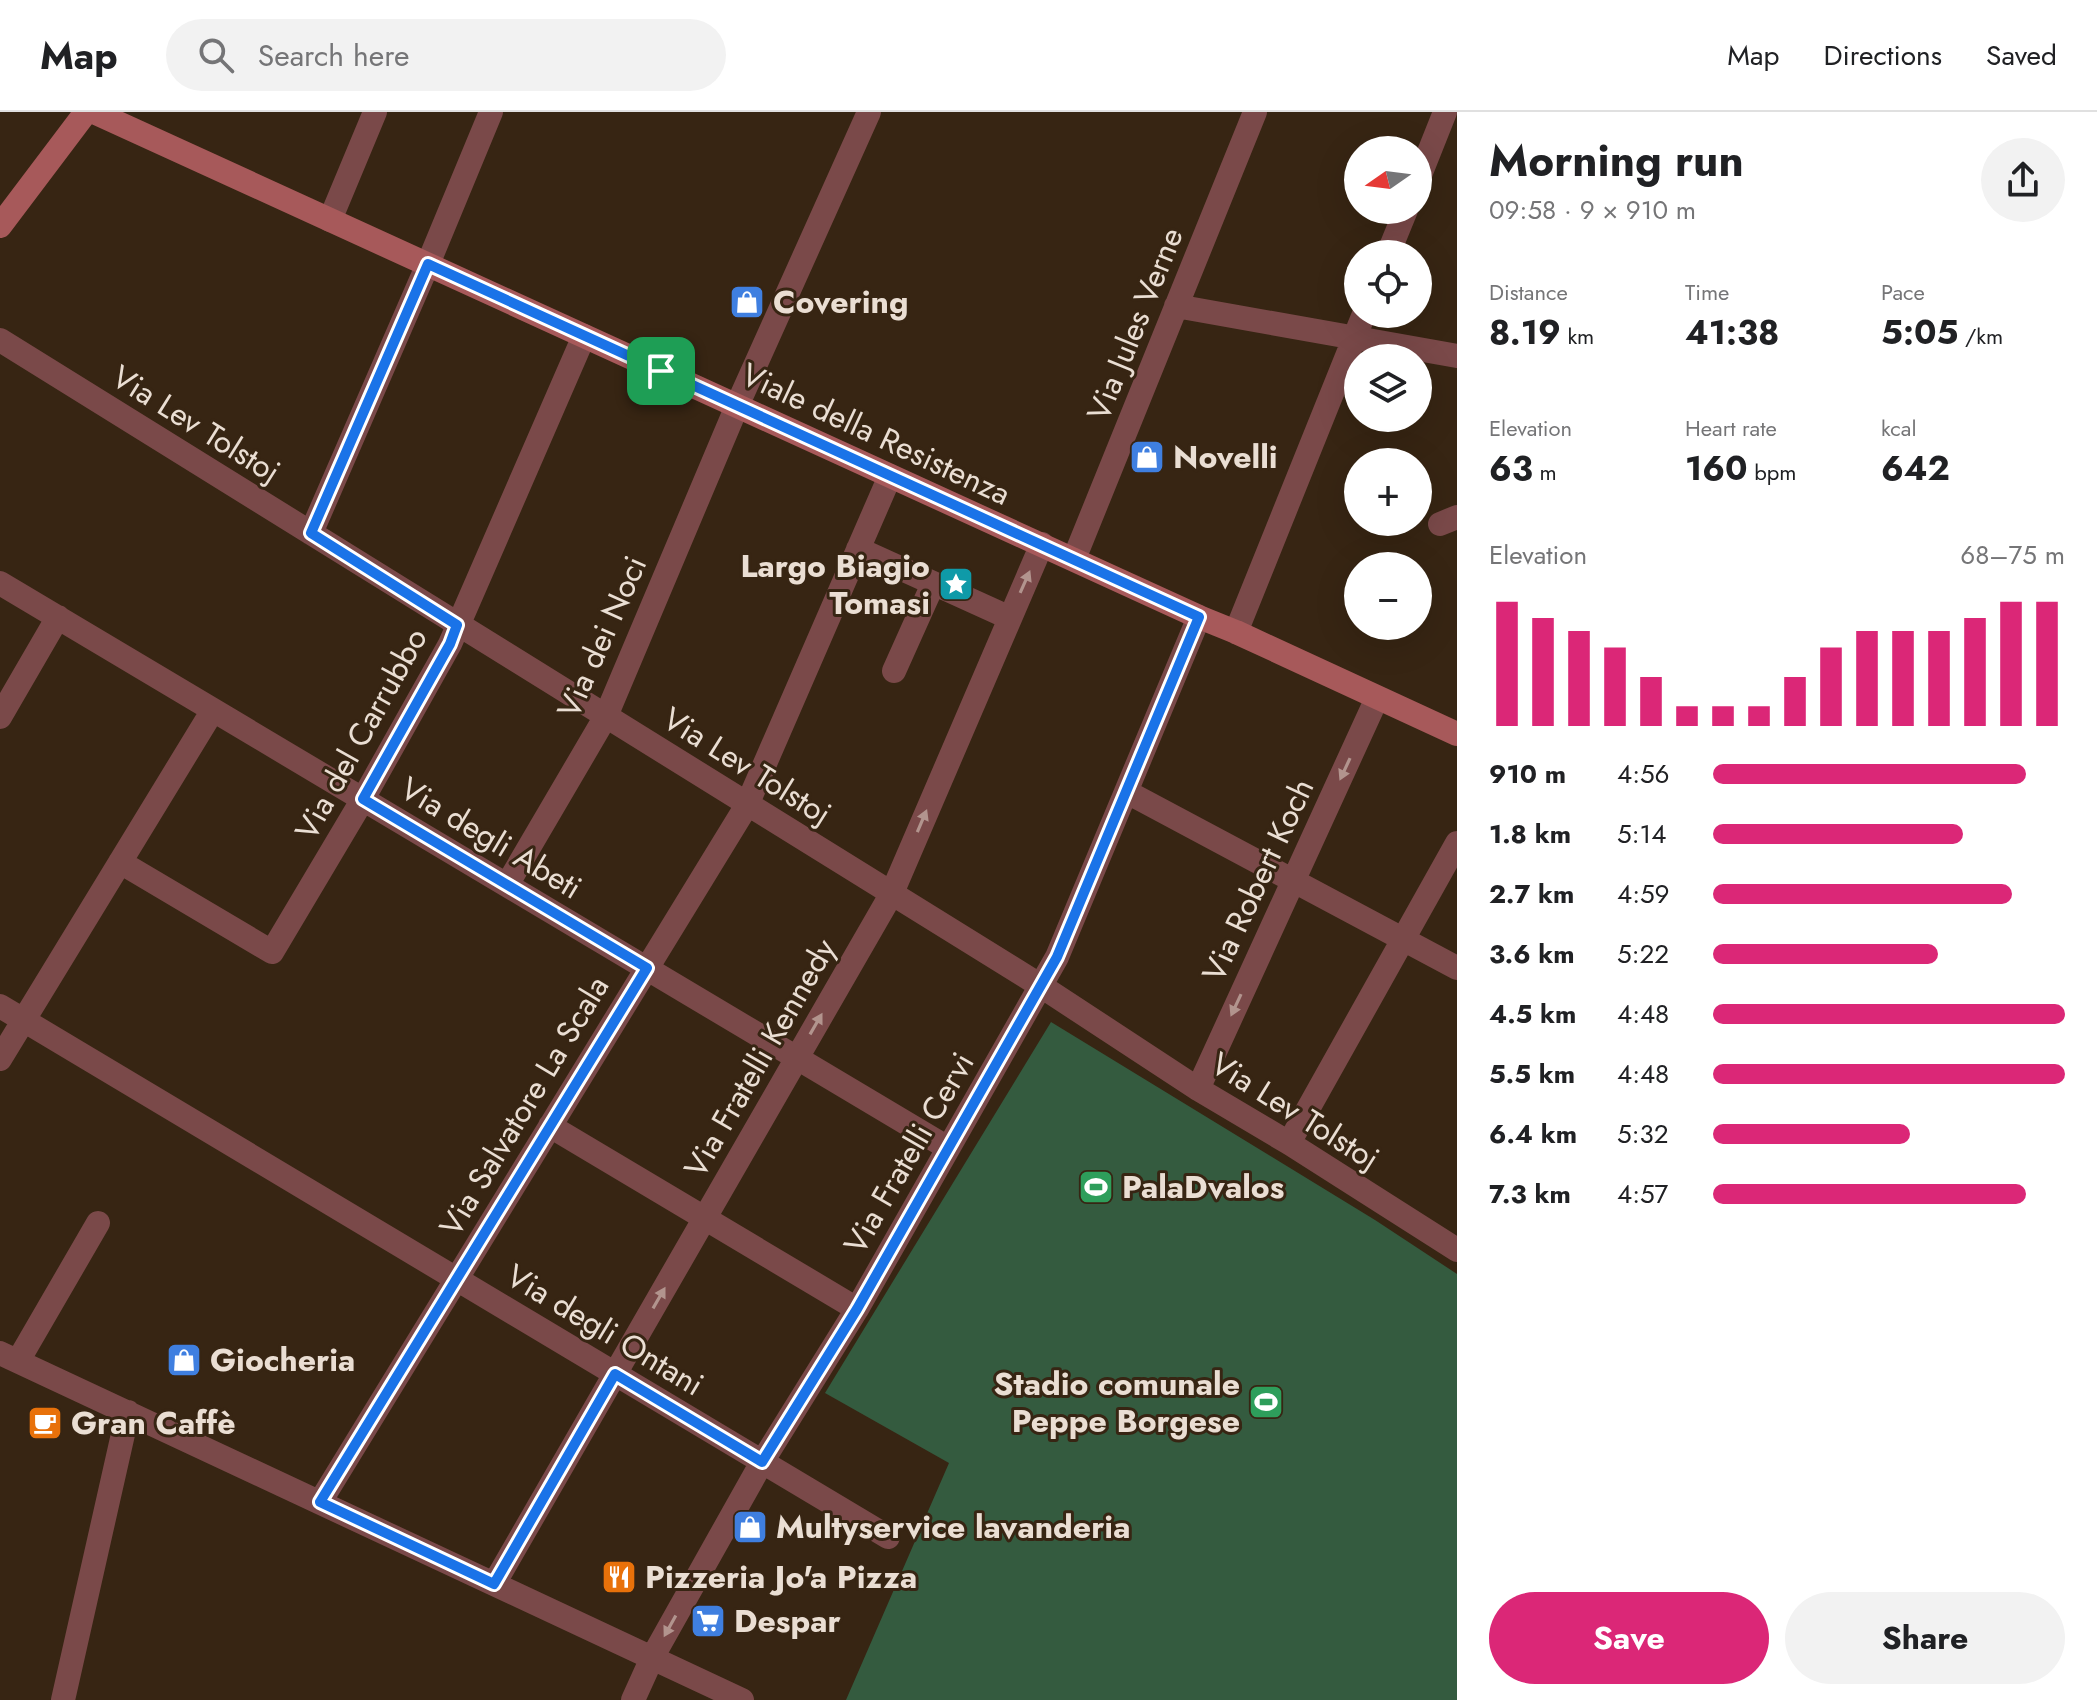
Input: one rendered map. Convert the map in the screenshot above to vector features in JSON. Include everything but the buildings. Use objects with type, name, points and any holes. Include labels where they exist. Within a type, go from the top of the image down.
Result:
[{"type":"street","points":[[0,226],[86,112]]},
{"type":"street","name":"Viale della Resistenza","points":[[94,112],[1457,734]]},
{"type":"street","points":[[330,220],[375,112]]},
{"type":"street","points":[[311,533],[491,112]]},
{"type":"street","name":"Via dei Noci","points":[[507,885],[606,716],[737,406],[869,112]]},
{"type":"street","name":"Via Jules Verne","points":[[1074,559],[1255,112]]},
{"type":"street","points":[[1432,145],[1445,112]]},
{"type":"street","points":[[1176,306],[1457,356]]},
{"type":"street","points":[[1236,632],[1358,328]]},
{"type":"street","name":"Via del Carrubbo","points":[[120,862],[272,952],[450,644],[584,336]]},
{"type":"street","name":"Via Lev Tolstoj","points":[[0,340],[1041,986],[1198,1089],[1457,1250]]},
{"type":"street","name":"Via Salvatore La Scala","points":[[320,1502],[747,805],[890,476]]},
{"type":"street","name":"Via Fratelli Kennedy","points":[[494,1584],[892,893],[1042,544]]},
{"type":"street","points":[[858,549],[1010,618]]},
{"type":"street","name":"Via degli Abeti","points":[[0,583],[948,1148]]},
{"type":"street","points":[[894,671],[933,584]]},
{"type":"street","points":[[0,717],[58,617]]},
{"type":"street","name":"Via Fratelli Cervi","points":[[633,1700],[652,1658],[762,1462],[857,1309],[1057,957],[1199,617]]},
{"type":"street","name":"Via Robert Koch","points":[[1198,1089],[1377,698]]},
{"type":"street","points":[[0,1059],[213,710]]},
{"type":"street","points":[[1127,792],[1457,968]]},
{"type":"street","points":[[1289,1143],[1457,843]]},
{"type":"street","name":"Via degli Ontani","points":[[0,1006],[888,1537]]},
{"type":"street","points":[[550,1126],[857,1309]]},
{"type":"street","points":[[98,1223],[9,1357],[742,1700]]},
{"type":"street","points":[[63,1700],[128,1412]]},
{"type":"green space","name":"Stadio comunale Peppe Borgese","points":[[1051,1022],[1375,1220],[1457,1274],[1457,1700],[846,1700],[949,1463],[825,1393]]},
{"type":"place","name":"Covering","points":[[747,302]]},
{"type":"place","name":"Novelli","points":[[1147,457]]},
{"type":"place","name":"Largo Biagio Tomasi","points":[[956,584]]},
{"type":"place","name":"PalaDvalos","points":[[1096,1187]]},
{"type":"place","name":"Giocheria","points":[[184,1360]]},
{"type":"place","name":"Stadio comunale Peppe Borgese","points":[[1266,1402]]},
{"type":"place","name":"Gran Caffè","points":[[45,1423]]},
{"type":"place","name":"Multyservice lavanderia","points":[[750,1527]]},
{"type":"place","name":"Pizzeria Jo'a Pizza","points":[[619,1577]]},
{"type":"place","name":"Despar","points":[[708,1621]]},
{"type":"route","points":[[428,264],[661,371],[1199,617],[1057,957],[857,1309],[762,1462],[615,1374],[494,1584],[320,1502],[647,968],[363,799],[450,644],[457,625],[311,533],[428,264]]}]
